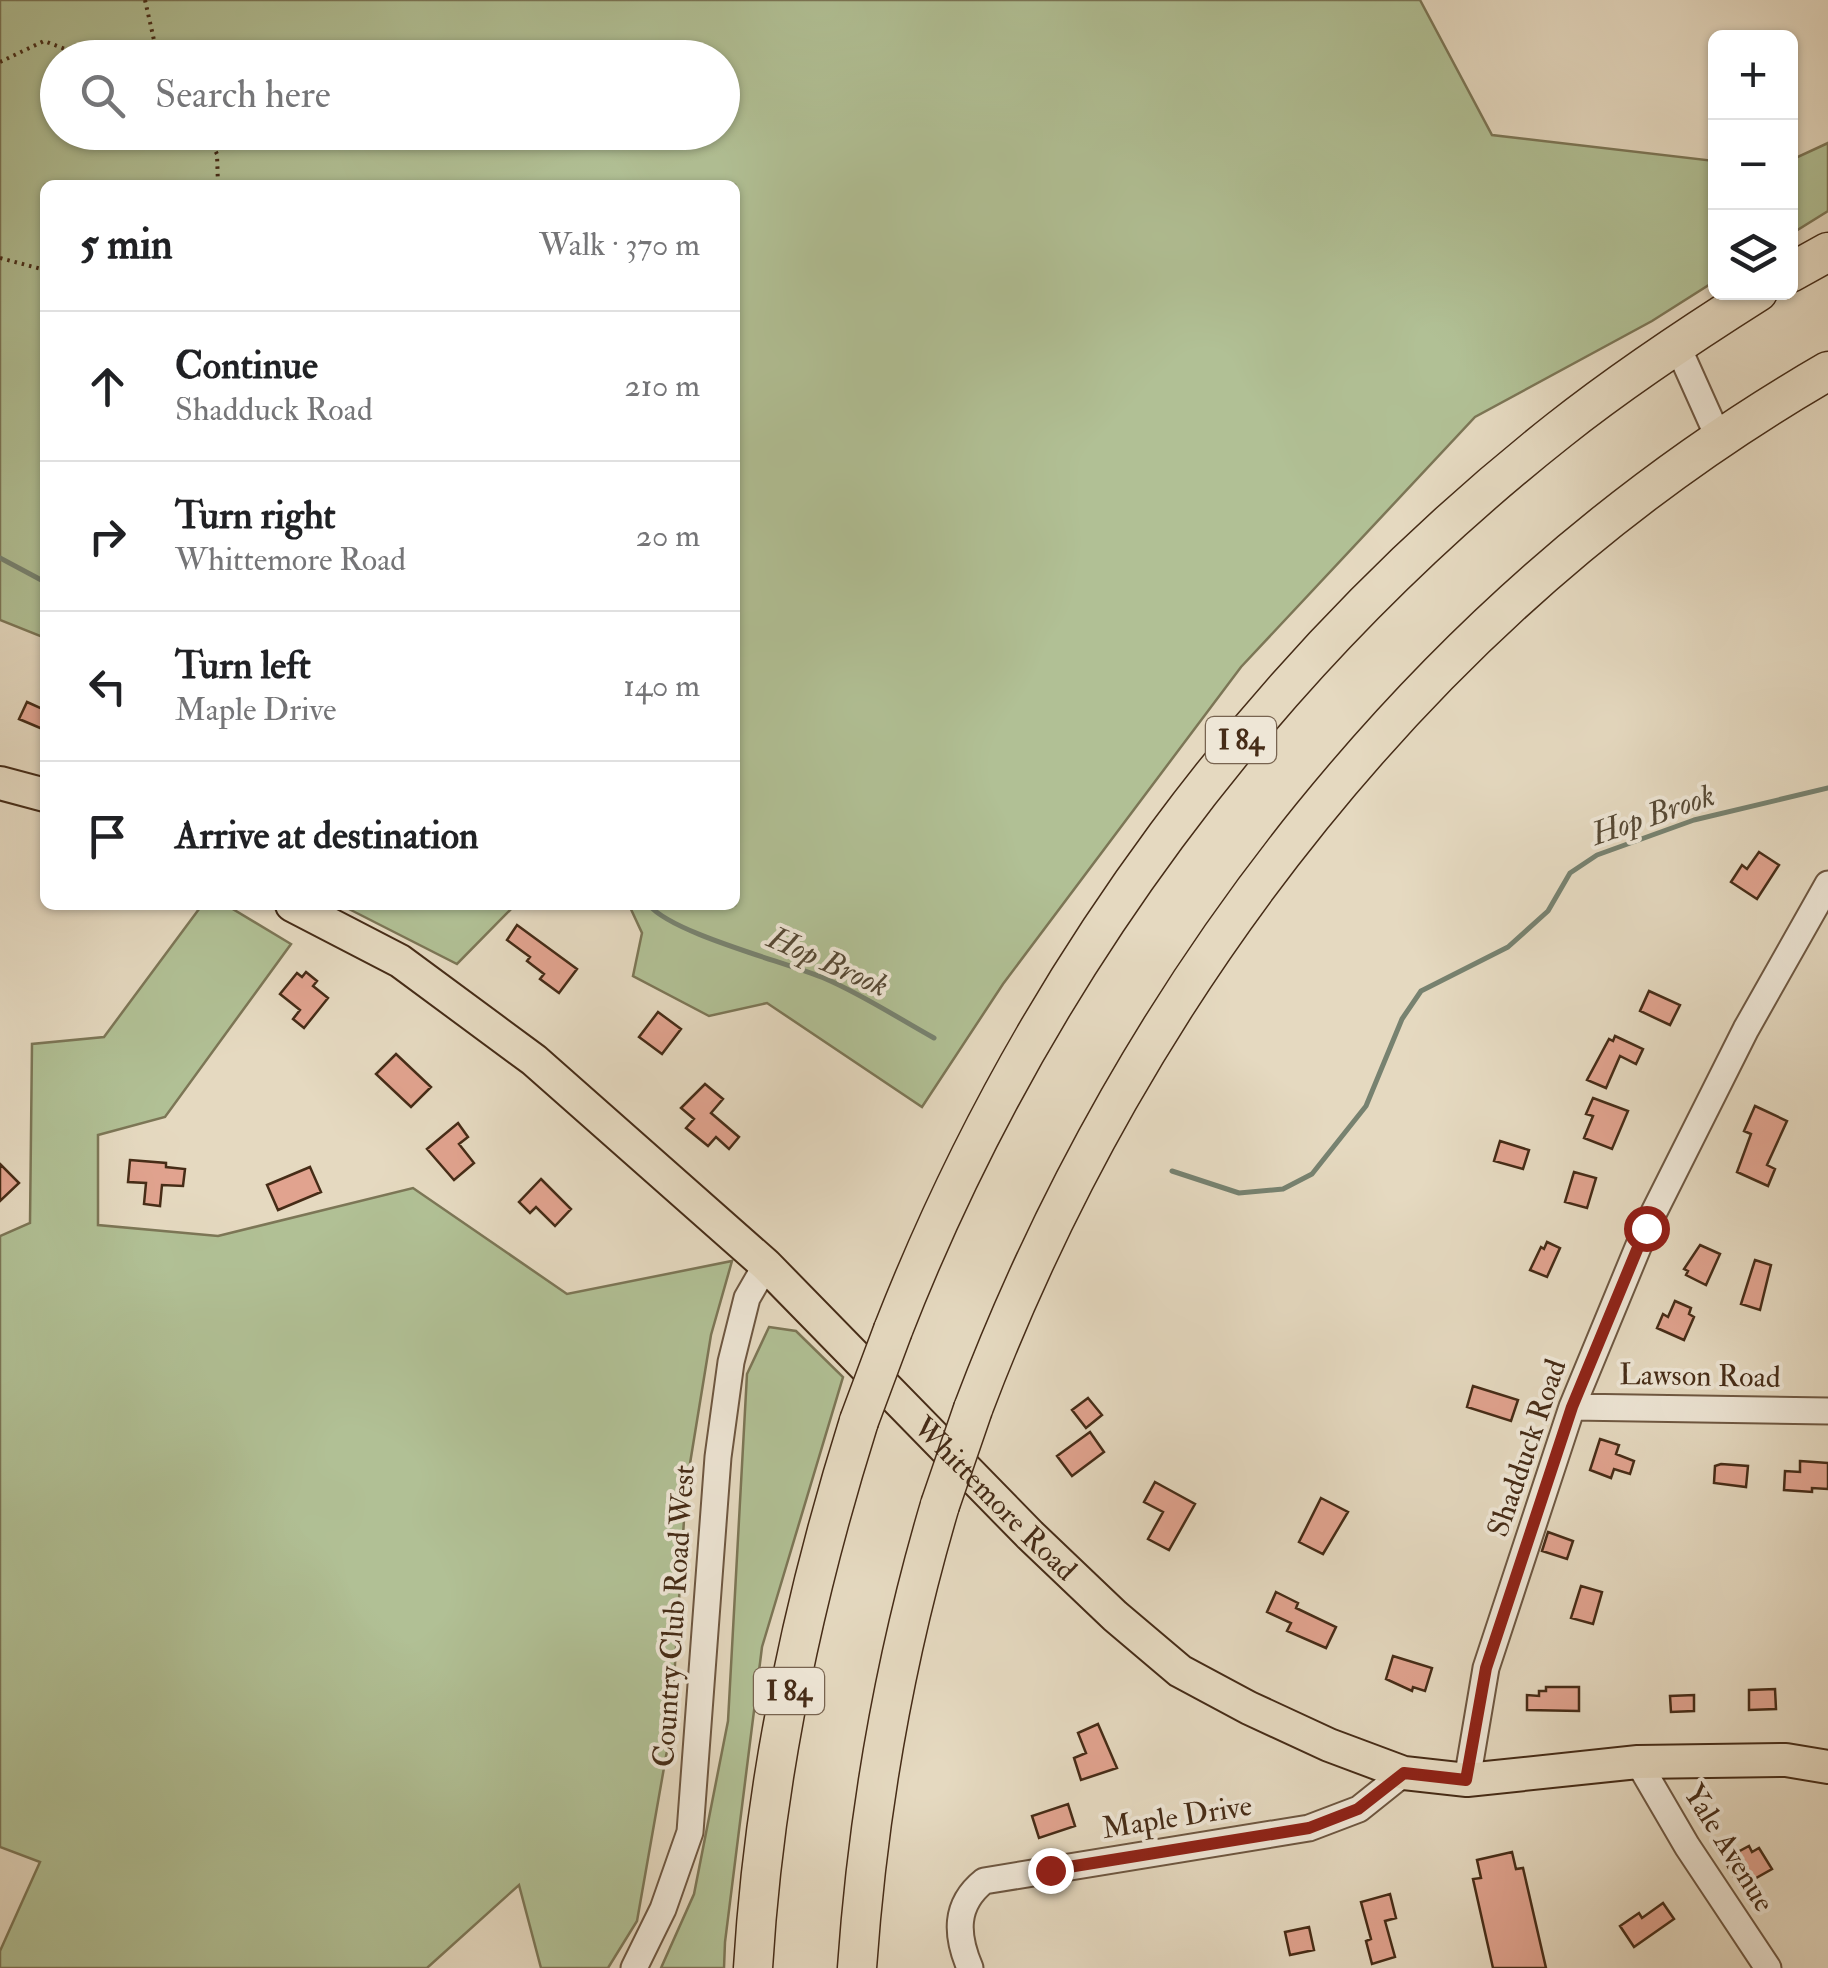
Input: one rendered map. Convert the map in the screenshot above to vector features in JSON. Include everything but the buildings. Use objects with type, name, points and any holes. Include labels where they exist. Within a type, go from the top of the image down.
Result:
[{"type":"highway","points":[[1798,269],[1828,252]]},
{"type":"highway","name":"I 84","points":[[753,1968],[767,1812],[818,1558],[859,1421],[893,1330],[938,1223],[1007,1084],[1096,935],[1195,797],[1310,662],[1429,542],[1560,429],[1746,300]]},
{"type":"highway","points":[[857,1968],[870,1826],[886,1728],[917,1584],[940,1505],[972,1409],[1024,1282],[1098,1134],[1183,989],[1278,858],[1385,732],[1498,618],[1625,510],[1720,441],[1828,371]]},
{"type":"main road","points":[[0,783],[40,794]]},
{"type":"main road","name":"Whittemore Road","points":[[302,910],[400,961],[534,1060],[766,1264],[1030,1534],[1115,1616],[1180,1671],[1329,1745],[1404,1773],[1466,1780],[1638,1762],[1786,1760],[1828,1767]]},
{"type":"street","points":[[1678,345],[1720,441]]},
{"type":"street","name":"Shadduck Road","points":[[1466,1780],[1486,1668],[1572,1407],[1646,1228],[1746,1029],[1828,884]]},
{"type":"street","name":"Country Club Road West","points":[[634,1968],[663,1909],[690,1832],[721,1438],[731,1362],[746,1298],[766,1264]]},
{"type":"street","name":"Lawson Road","points":[[1572,1407],[1828,1411]]},
{"type":"street","name":"Yale Avenue","points":[[1638,1762],[1687,1846],[1768,1968]]},
{"type":"street","name":"Maple Drive","points":[[970,1968],[961,1946],[959,1916],[968,1893],[984,1880],[1309,1828],[1358,1809],[1404,1773]]},
{"type":"path","points":[[145,0],[154,40]]},
{"type":"path","points":[[0,62],[40,43]]},
{"type":"path","points":[[215,150],[218,180]]},
{"type":"path","points":[[0,258],[40,269]]},
{"type":"green space","points":[[0,0],[1420,0],[1492,135],[1708,160],[1708,285],[1652,321],[1475,417],[1241,667],[1003,984],[922,1107],[767,1003],[709,1016],[633,976],[642,933],[631,910],[740,910],[740,180],[40,180],[40,636],[0,620]]},
{"type":"green space","points":[[1828,143],[1828,211],[1798,230],[1798,210],[1798,157]]},
{"type":"green space","points":[[198,910],[234,910],[291,944],[165,1117],[98,1135],[98,1225],[218,1236],[413,1188],[567,1294],[732,1261],[711,1335],[686,1488],[671,1728],[637,1921],[608,1968],[541,1968],[519,1885],[427,1968],[0,1968],[0,1951],[40,1862],[0,1847],[0,1236],[30,1223],[32,1044],[104,1037]]},
{"type":"green space","points":[[351,910],[510,910],[457,964]]},
{"type":"green space","points":[[769,1327],[796,1331],[843,1377],[762,1647],[724,1968],[661,1968],[694,1894],[728,1721],[747,1374]]},
{"type":"waterway","name":"Hop Brook","points":[[0,558],[40,579]]},
{"type":"waterway","name":"Hop Brook","points":[[1172,1171],[1239,1193],[1283,1189],[1312,1174],[1366,1106],[1402,1019],[1421,991],[1508,947],[1548,911],[1570,873],[1597,855],[1694,820],[1828,788]]},
{"type":"waterway","name":"Hop Brook","points":[[655,910],[705,937],[840,985],[934,1038]]},
{"type":"route","points":[[1050,1870],[1309,1828],[1358,1809],[1404,1773],[1466,1780],[1486,1668],[1572,1407],[1646,1228]]}]
